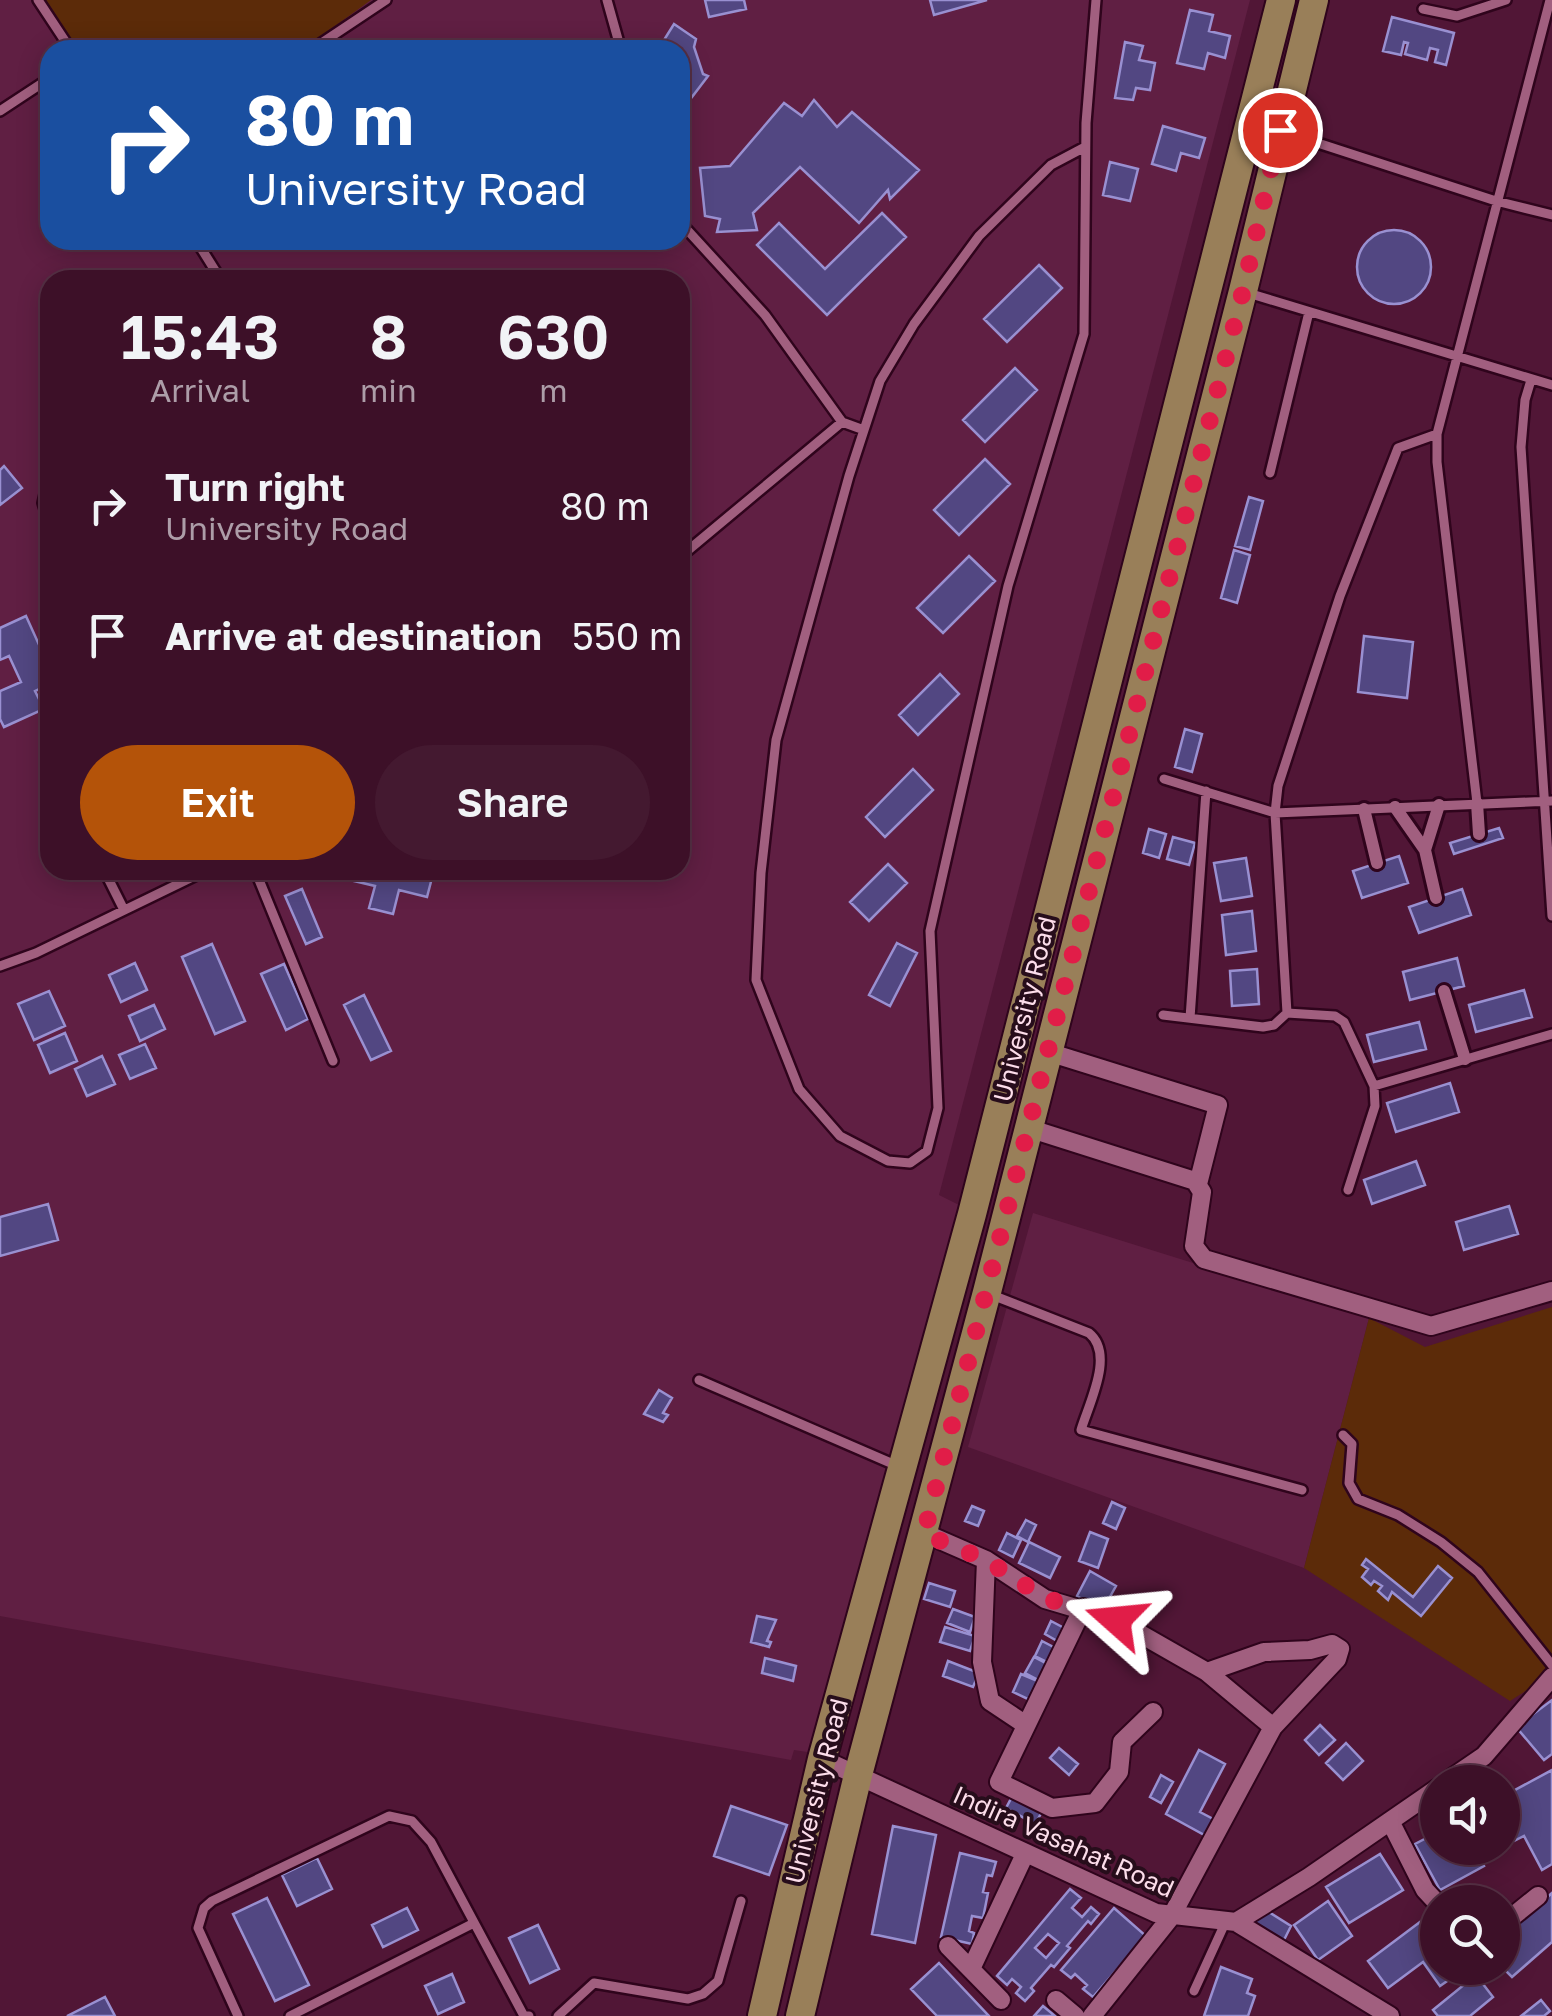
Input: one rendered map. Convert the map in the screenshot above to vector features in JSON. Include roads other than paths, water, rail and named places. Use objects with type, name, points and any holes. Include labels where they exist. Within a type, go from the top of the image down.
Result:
[{"type":"main road","name":"University Road","points":[[762,2016],[822,1759],[977,1194],[1281,0]]},
{"type":"main road","name":"University Road","points":[[800,2016],[858,1775],[1048,1052],[1314,0]]},
{"type":"street","points":[[1477,803],[1480,834]]},
{"type":"street","points":[[1425,850],[1440,805]]},
{"type":"street","points":[[1395,808],[1425,850],[1436,898]]},
{"type":"street","points":[[1364,809],[1377,864]]},
{"type":"street","points":[[1444,991],[1465,1059]]},
{"type":"street","points":[[1048,1052],[1218,1106],[1198,1184],[1202,1192],[1194,1246],[1201,1258],[1422,1325],[1441,1325],[1552,1290]]},
{"type":"street","points":[[1028,1128],[1198,1184]]},
{"type":"street","points":[[924,1534],[986,1560],[1045,1598],[1116,1620],[1207,1672],[1273,1727]]},
{"type":"street","points":[[986,1560],[982,1662],[990,1702],[1026,1725]]},
{"type":"street","points":[[1083,1608],[999,1782],[1052,1808],[1095,1803],[1119,1772],[1122,1742],[1154,1712]]},
{"type":"street","points":[[1092,2016],[1170,1916],[1273,1727],[1337,1659],[1340,1648],[1332,1644],[1310,1650],[1264,1652],[1207,1672]]},
{"type":"street","points":[[1471,1765],[1484,1756],[1552,1676]]},
{"type":"street","name":"Indira Vasahat Road","points":[[822,1759],[1156,1913],[1231,1921]]},
{"type":"street","points":[[1390,2016],[1231,1921],[1309,1877],[1420,1800]]},
{"type":"street","points":[[1390,1821],[1422,1885]]},
{"type":"street","points":[[971,1970],[1025,1854]]},
{"type":"street","points":[[1520,1910],[1538,1896]]},
{"type":"street","points":[[948,1946],[1001,2000]]},
{"type":"street","points":[[1056,2000],[1075,2016]]},
{"type":"lane","points":[[38,0],[64,40]]},
{"type":"lane","points":[[326,40],[386,0]]},
{"type":"lane","points":[[607,0],[619,40]]},
{"type":"lane","points":[[1086,146],[1051,165],[979,236],[914,324],[880,380],[776,740],[761,872],[756,980],[800,1088],[840,1136],[888,1161],[910,1163],[927,1150],[938,1108],[930,932],[1008,586],[1084,334],[1086,146],[1096,0]]},
{"type":"lane","points":[[1423,9],[1457,16],[1506,0]]},
{"type":"lane","points":[[1477,803],[1437,462],[1438,434],[1549,2],[1536,0]]},
{"type":"lane","points":[[0,111],[40,85]]},
{"type":"lane","points":[[1280,130],[1496,201],[1552,215]]},
{"type":"lane","points":[[690,233],[764,315],[842,422],[864,430]]},
{"type":"lane","points":[[1243,291],[1552,385]]},
{"type":"lane","points":[[1270,473],[1310,312]]},
{"type":"lane","points":[[1530,380],[1524,400],[1522,447],[1548,801],[1552,916]]},
{"type":"lane","points":[[690,549],[842,422]]},
{"type":"lane","points":[[1287,1013],[1275,813],[1278,786],[1340,596],[1398,448],[1438,434]]},
{"type":"lane","points":[[1164,779],[1275,813],[1548,801]]},
{"type":"lane","points":[[1190,1018],[1206,791]]},
{"type":"lane","points":[[109,880],[124,910]]},
{"type":"lane","points":[[0,966],[124,910],[179,880]]},
{"type":"lane","points":[[259,880],[334,1061]]},
{"type":"lane","points":[[1163,1014],[1263,1027],[1274,1025],[1287,1013],[1335,1016],[1344,1022],[1374,1086],[1375,1106],[1348,1190]]},
{"type":"lane","points":[[1374,1086],[1552,1034]]},
{"type":"lane","points":[[986,1292],[1090,1333],[1098,1340],[1102,1351],[1081,1430],[1302,1490]]},
{"type":"lane","points":[[699,1380],[902,1468]]},
{"type":"lane","points":[[1343,1436],[1352,1444],[1348,1483],[1358,1499],[1398,1515],[1442,1542],[1478,1572],[1552,1665]]},
{"type":"lane","points":[[238,2016],[198,1928],[204,1908],[380,1818],[399,1817],[412,1821],[431,1842],[472,1924],[524,2016],[529,2016]]},
{"type":"lane","points":[[558,2016],[594,1983],[688,1999],[703,1994],[718,1981],[741,1901]]},
{"type":"lane","points":[[1194,1990],[1231,1921]]},
{"type":"lane","points":[[290,2016],[472,1924]]}]
